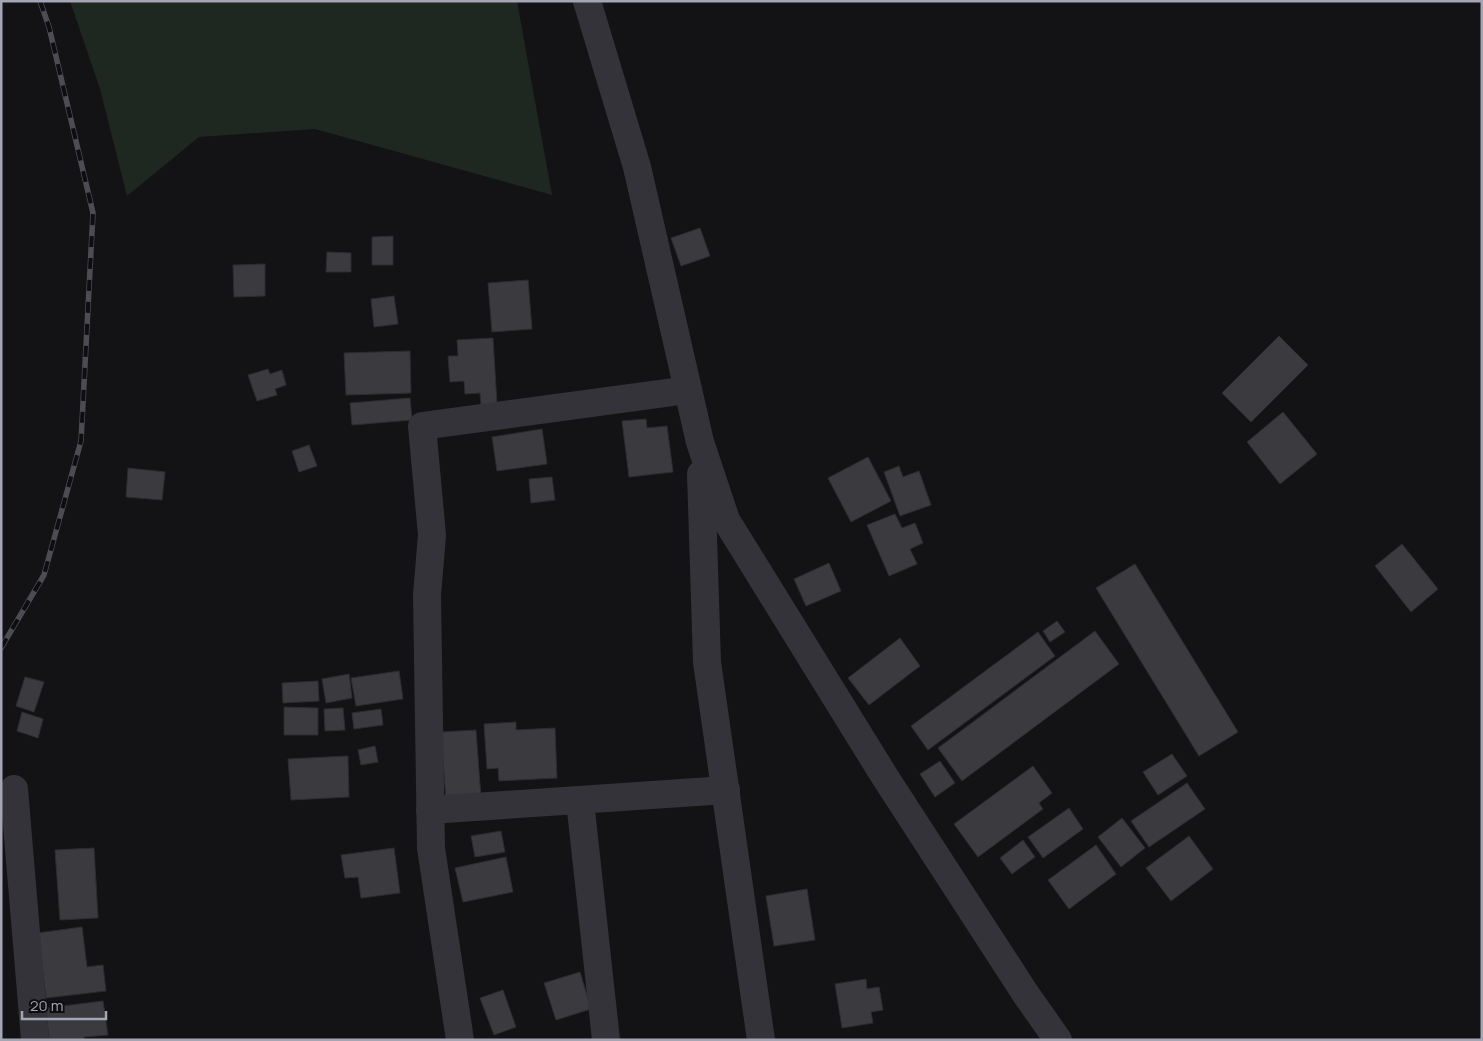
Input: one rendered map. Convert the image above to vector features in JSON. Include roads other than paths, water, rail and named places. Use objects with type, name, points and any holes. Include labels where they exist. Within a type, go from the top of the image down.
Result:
[{"type":"street","points":[[587,1],[637,168],[700,442],[726,520],[885,777],[1025,993],[1058,1040]]},
{"type":"street","points":[[460,1040],[431,848],[427,596],[432,535],[422,426],[688,390]]},
{"type":"street","points":[[700,442],[707,662],[762,1040]]},
{"type":"street","points":[[705,569],[719,560],[748,554]]},
{"type":"street","points":[[14,789],[35,1040]]},
{"type":"street","points":[[430,810],[726,790]]},
{"type":"street","points":[[580,801],[606,1040]]},
{"type":"railway","points":[[1,648],[44,575],[81,441],[93,213],[49,27],[40,1]]}]
